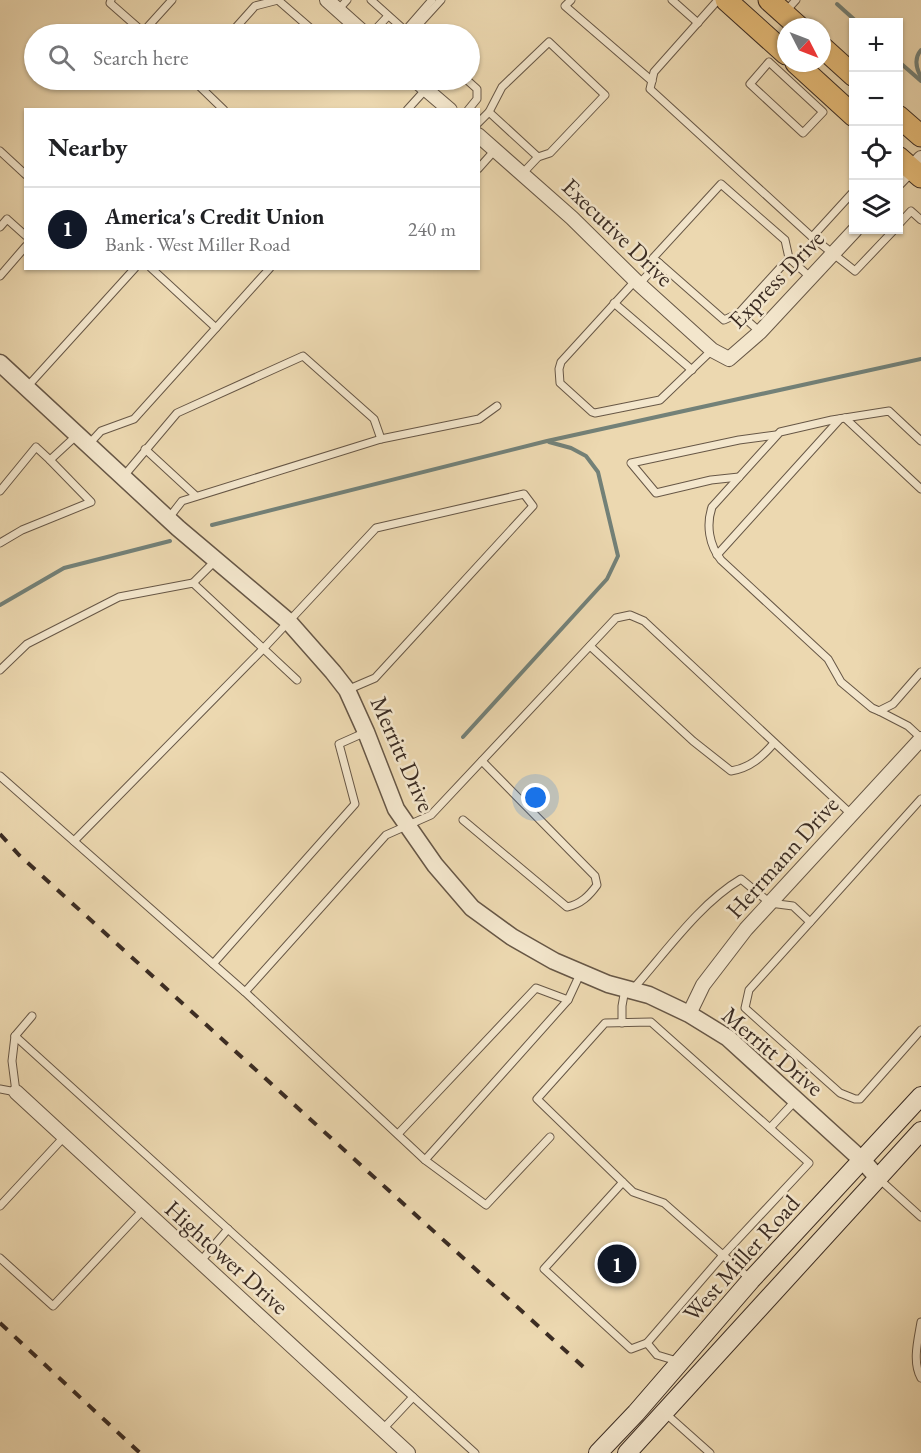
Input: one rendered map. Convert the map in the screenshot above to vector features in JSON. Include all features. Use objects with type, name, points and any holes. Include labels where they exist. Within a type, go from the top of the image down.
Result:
[{"type":"main road","points":[[726,0],[777,46]]},
{"type":"main road","points":[[764,34],[787,10]]},
{"type":"main road","points":[[831,55],[850,72]]},
{"type":"main road","points":[[800,72],[806,84],[849,113]]},
{"type":"main road","points":[[903,120],[921,136]]},
{"type":"main road","name":"West Miller Road","points":[[598,1453],[751,1280],[921,1096]]},
{"type":"main road","name":"West Miller Road","points":[[627,1453],[921,1131]]},
{"type":"street","points":[[327,0],[342,5],[356,24]]},
{"type":"street","points":[[427,90],[448,108]]},
{"type":"street","name":"Executive Drive","points":[[480,137],[573,218],[637,282],[712,350],[729,359]]},
{"type":"street","name":"Express Drive","points":[[729,359],[759,332],[851,234]]},
{"type":"street","name":"Merritt Drive","points":[[0,363],[168,519],[288,621],[333,672],[347,690],[396,809],[435,865],[472,908],[512,937],[555,961],[608,984],[649,995],[690,1014],[728,1038],[878,1178]]},
{"type":"street","name":"Herrmann Drive","points":[[690,1014],[703,985],[746,929],[921,738]]},
{"type":"street","name":"Hightower Drive","points":[[16,1092],[408,1453]]},
{"type":"lane","points":[[111,0],[110,3],[134,24]]},
{"type":"lane","points":[[152,24],[172,0]]},
{"type":"lane","points":[[239,24],[255,6],[278,0],[306,24]]},
{"type":"lane","points":[[371,0],[397,24]]},
{"type":"lane","points":[[415,24],[432,0]]},
{"type":"lane","points":[[417,24],[441,0]]},
{"type":"lane","points":[[571,0],[565,6],[652,81]]},
{"type":"lane","points":[[672,0],[698,23]]},
{"type":"lane","points":[[718,0],[654,72],[650,89],[812,237],[855,271],[890,234]]},
{"type":"lane","points":[[376,24],[388,16]]},
{"type":"lane","points":[[480,121],[489,112],[502,87],[549,42],[606,95],[550,153],[538,157],[522,174]]},
{"type":"lane","points":[[769,62],[806,84],[823,112],[803,133],[750,84],[769,62]]},
{"type":"lane","points":[[203,90],[222,108]]},
{"type":"lane","points":[[409,108],[425,90]]},
{"type":"lane","points":[[470,108],[477,99],[477,90]]},
{"type":"lane","points":[[489,112],[538,157]]},
{"type":"lane","points":[[480,167],[495,150]]},
{"type":"lane","points":[[0,151],[24,173]]},
{"type":"lane","points":[[789,258],[739,313],[724,320],[653,258],[721,184],[785,240],[789,258],[810,277]]},
{"type":"lane","points":[[812,237],[849,196]]},
{"type":"lane","points":[[903,220],[911,211],[921,220]]},
{"type":"lane","points":[[0,227],[7,219],[24,234]]},
{"type":"lane","points":[[0,276],[24,248]]},
{"type":"lane","points":[[659,263],[614,303],[561,362],[560,383],[595,413],[660,400],[712,350]]},
{"type":"lane","points":[[27,387],[133,270]]},
{"type":"lane","points":[[153,270],[216,328]]},
{"type":"lane","points":[[50,460],[100,431],[134,419],[268,270]]},
{"type":"lane","points":[[614,303],[692,370]]},
{"type":"lane","points":[[739,313],[759,332]]},
{"type":"lane","points":[[123,477],[177,413],[303,356],[374,419],[381,439]]},
{"type":"lane","points":[[168,519],[182,501],[196,496],[381,439],[479,419],[497,406]]},
{"type":"lane","points":[[739,477],[711,480],[656,493],[631,463],[889,411],[921,441]]},
{"type":"lane","points":[[843,419],[921,489]]},
{"type":"lane","points":[[717,555],[843,419]]},
{"type":"lane","points":[[776,435],[711,507],[708,519],[711,542],[717,555],[728,569],[828,659],[841,682],[864,702],[908,726],[921,738]]},
{"type":"lane","points":[[0,491],[36,447],[91,502],[21,530],[0,543]]},
{"type":"lane","points":[[145,449],[196,496]]},
{"type":"lane","points":[[74,841],[263,649],[376,528],[524,494],[533,506],[375,678],[347,690]]},
{"type":"lane","points":[[0,670],[27,644],[119,597],[193,583],[217,560]]},
{"type":"lane","points":[[193,583],[297,680]]},
{"type":"lane","points":[[245,992],[386,835],[431,815],[616,618],[630,615],[644,621],[851,814]]},
{"type":"lane","points":[[590,646],[693,741],[731,771],[744,769],[763,756],[774,742]]},
{"type":"lane","points":[[879,711],[893,704],[921,672]]},
{"type":"lane","points":[[213,964],[355,804],[339,744],[366,732]]},
{"type":"lane","points":[[463,820],[567,907],[577,905],[591,894],[597,885],[596,876],[482,761]]},
{"type":"lane","points":[[0,776],[245,992],[425,1160],[486,1205],[550,1137]]},
{"type":"lane","points":[[921,800],[749,990],[745,1008],[840,1093],[855,1099],[860,1099],[921,1030]]},
{"type":"lane","points":[[622,1023],[622,1006],[628,990],[723,889],[741,879],[770,903],[793,906],[810,922]]},
{"type":"lane","points":[[425,1160],[568,1000],[580,972]]},
{"type":"lane","points":[[398,1134],[536,988],[568,1000]]},
{"type":"lane","points":[[0,1089],[16,1092],[12,1061],[15,1036],[32,1016]]},
{"type":"lane","points":[[622,1182],[544,1269],[631,1349],[646,1343],[724,1254],[809,1163],[651,1022],[605,1023],[537,1099],[633,1192],[664,1203],[724,1254],[751,1280]]},
{"type":"lane","points":[[15,1036],[475,1453]]},
{"type":"lane","points":[[770,1128],[795,1100]]},
{"type":"lane","points":[[0,1206],[64,1137]]},
{"type":"lane","points":[[878,1178],[921,1217]]},
{"type":"lane","points":[[0,1258],[53,1306],[143,1210]]},
{"type":"lane","points":[[200,1262],[228,1229]]},
{"type":"lane","points":[[921,1322],[916,1357],[921,1378]]},
{"type":"lane","points":[[646,1343],[657,1355],[680,1362]]},
{"type":"lane","points":[[383,1429],[413,1396]]},
{"type":"lane","points":[[648,1398],[704,1451]]},
{"type":"waterway","points":[[837,4],[853,18]]},
{"type":"waterway","points":[[921,50],[916,63],[921,77]]},
{"type":"waterway","points":[[903,65],[921,81]]},
{"type":"waterway","points":[[212,525],[547,441],[921,359]]},
{"type":"waterway","points":[[463,737],[607,579],[618,556],[598,472],[586,456],[571,448],[549,442]]},
{"type":"waterway","points":[[0,605],[64,568],[170,541]]},
{"type":"railway","points":[[0,834],[19,855],[590,1373]]},
{"type":"railway","points":[[0,1323],[140,1453]]},
{"type":"place","name":"America's Credit Union","points":[[617,1264]]}]
